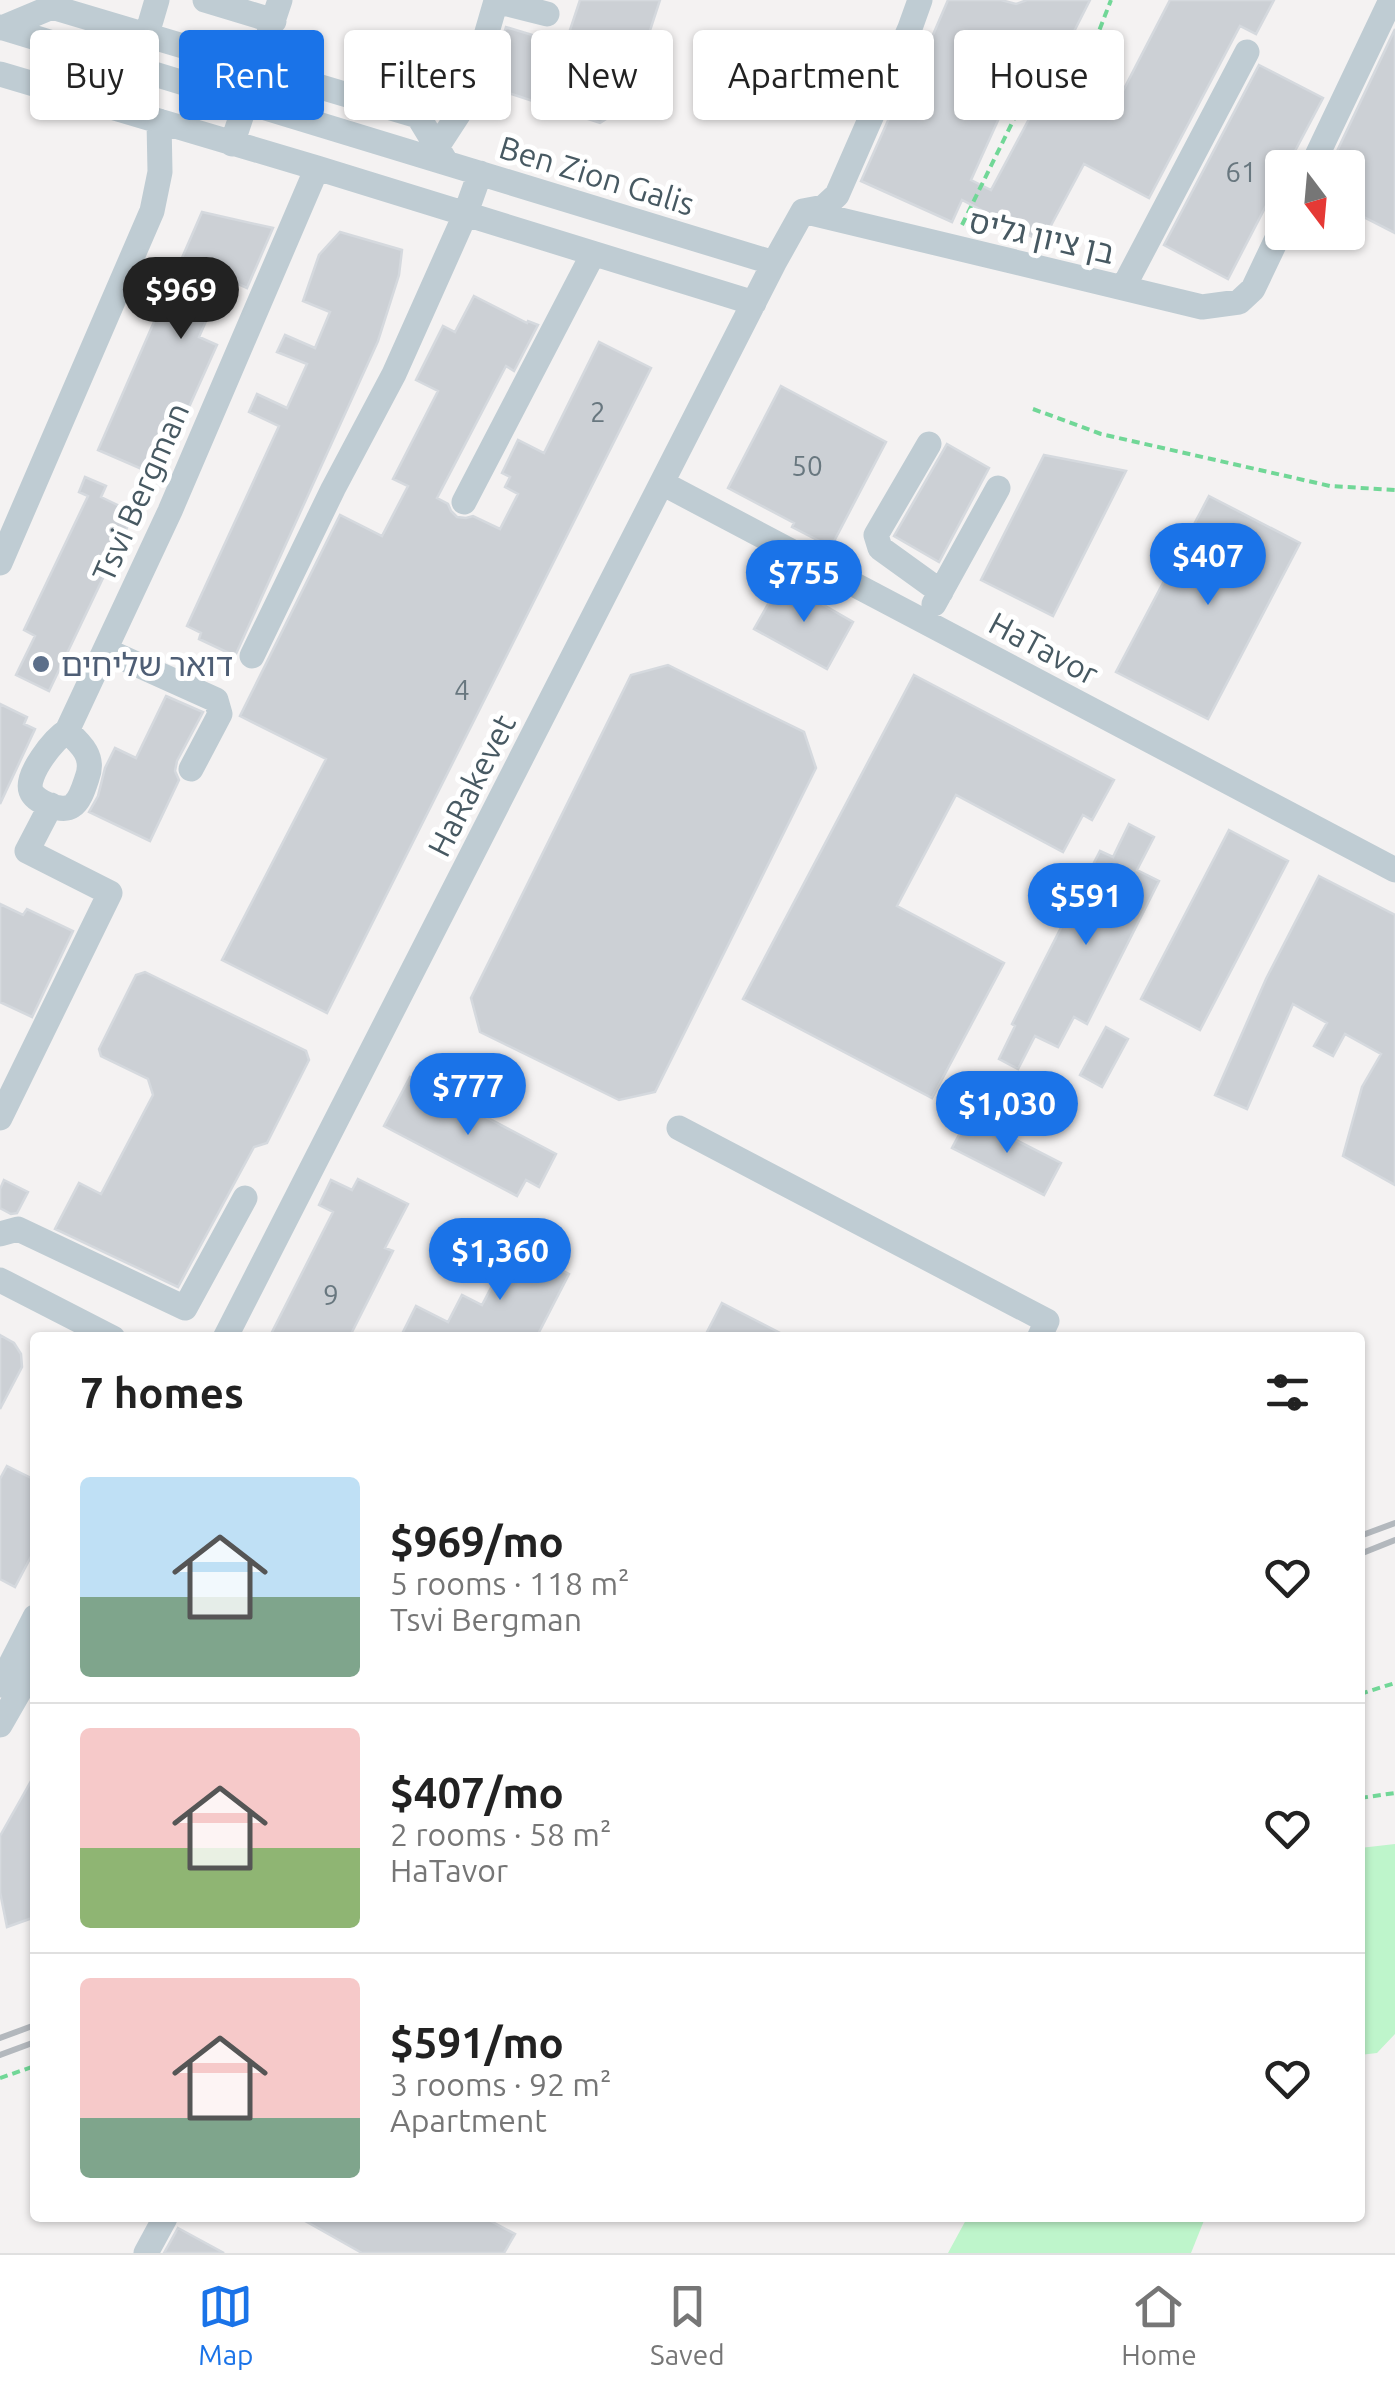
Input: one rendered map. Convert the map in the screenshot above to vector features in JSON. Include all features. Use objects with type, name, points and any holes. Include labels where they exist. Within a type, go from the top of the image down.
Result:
[{"type":"street","points":[[148,30],[157,0]]},
{"type":"street","points":[[205,0],[277,11]]},
{"type":"street","points":[[774,263],[803,212],[824,207],[837,195],[920,0]]},
{"type":"street","points":[[1320,150],[1391,0]]},
{"type":"street","points":[[442,155],[467,101],[496,1],[548,14]]},
{"type":"street","points":[[1,27],[52,7],[133,30]]},
{"type":"street","name":"Ben Zion Galis","points":[[1,27],[179,81]]},
{"type":"street","points":[[1123,288],[1247,52]]},
{"type":"street","points":[[0,74],[754,304]]},
{"type":"street","points":[[324,88],[418,116],[442,155]]},
{"type":"street","points":[[232,144],[241,120]]},
{"type":"street","name":"Ben Zion Galis","points":[[313,120],[442,155],[480,173],[774,263]]},
{"type":"street","points":[[0,562],[152,211],[160,172],[159,121]]},
{"type":"street","name":"Tsvi Bergman","points":[[51,805],[37,799],[30,782],[48,748],[67,731],[170,511],[317,168]]},
{"type":"street","points":[[252,656],[333,488],[394,374],[480,173]]},
{"type":"street","name":"בן ציון גליס","points":[[803,212],[1202,307],[1239,302],[1254,289],[1272,250]]},
{"type":"street","points":[[464,502],[592,254]]},
{"type":"street","name":"HaRakevet","points":[[227,1332],[774,263]]},
{"type":"street","points":[[929,444],[876,534],[880,548],[941,592]]},
{"type":"street","name":"HaTavor","points":[[662,483],[1395,870]]},
{"type":"street","points":[[924,622],[998,488]]},
{"type":"street","points":[[104,650],[216,700],[220,714],[191,769]]},
{"type":"street","points":[[0,1118],[110,893],[27,850],[51,805],[70,808],[77,802],[88,776],[86,752],[67,731]]},
{"type":"street","points":[[679,1128],[1048,1321],[1042,1332]]},
{"type":"street","points":[[0,1234],[18,1229],[186,1308],[246,1198]]},
{"type":"street","points":[[4,1279],[102,1332]]},
{"type":"street","points":[[0,1685],[30,1627]]},
{"type":"street","points":[[0,1725],[30,1672]]},
{"type":"street","points":[[146,2253],[164,2222]]},
{"type":"path","points":[[950,247],[1038,70],[1074,72],[1087,62],[1111,0]]},
{"type":"path","points":[[1034,409],[1101,434],[1330,486],[1395,490]]},
{"type":"path","points":[[1365,1693],[1395,1684]]},
{"type":"path","points":[[1365,1797],[1395,1793]]},
{"type":"path","points":[[0,2078],[30,2068]]},
{"type":"green space","points":[[1395,1844],[1395,2034],[1377,2053],[1365,2054],[1365,1847]]},
{"type":"green space","points":[[965,2222],[1203,2222],[1191,2253],[948,2253]]},
{"type":"building","points":[[580,0],[660,0],[650,30],[570,30]]},
{"type":"building","points":[[948,0],[1001,0],[1016,4],[1027,0],[1090,0],[1075,30],[954,30],[954,120],[998,120],[971,180],[991,190],[1028,120],[1124,120],[1124,89],[1170,0],[1274,0],[1256,34],[1240,26],[1149,198],[1084,164],[1042,242],[962,200],[952,222],[861,181],[888,120],[934,120],[934,32]]},
{"type":"building","points":[[506,27],[531,35],[531,100],[511,94],[511,30],[505,30]]},
{"type":"building","points":[[1395,29],[1395,233],[1365,218],[1365,150],[1338,150]]},
{"type":"building","points":[[1259,65],[1323,98],[1296,150],[1265,150],[1265,208],[1228,279],[1164,245]]},
{"type":"building","points":[[202,212],[273,228],[247,288],[225,278],[199,337],[217,345],[158,476],[98,450]]},
{"type":"building","points":[[340,232],[402,250],[399,275],[378,341],[235,656],[199,639],[201,633],[187,626],[279,426],[249,412],[257,394],[287,408],[307,364],[277,352],[285,335],[315,348],[330,312],[303,301],[319,255]]},
{"type":"building","points":[[474,296],[538,325],[514,371],[506,366],[437,498],[448,504],[457,517],[473,516],[500,529],[518,494],[505,487],[510,477],[502,473],[518,440],[544,453],[599,342],[651,368],[327,1013],[222,960],[326,759],[240,716],[340,515],[382,536],[408,486],[393,479],[438,391],[416,380],[443,326],[455,332]]},
{"type":"building","points":[[781,386],[886,442],[831,547],[728,488]]},
{"type":"building","points":[[947,444],[989,468],[939,562],[894,536]]},
{"type":"building","points":[[1044,455],[1126,471],[1053,616],[981,580]]},
{"type":"building","points":[[85,477],[106,486],[101,497],[134,513],[49,691],[16,675],[35,636],[24,630],[88,496],[79,492]]},
{"type":"building","points":[[1209,496],[1300,543],[1208,719],[1116,672]]},
{"type":"building","points":[[780,583],[804,596],[809,587],[826,597],[822,604],[853,622],[827,669],[754,629]]},
{"type":"building","points":[[668,665],[804,732],[816,768],[655,1092],[619,1100],[480,1032],[471,998],[631,675]]},
{"type":"building","points":[[914,675],[1114,780],[1092,820],[1083,815],[1063,852],[956,795],[897,906],[1004,963],[932,1098],[743,999]]},
{"type":"building","points":[[166,696],[203,712],[177,761],[175,771],[179,780],[150,841],[89,812],[115,748],[136,758]]},
{"type":"building","points":[[0,704],[27,717],[24,724],[35,729],[0,804]]},
{"type":"building","points":[[1129,824],[1154,837],[1137,870],[1159,881],[1087,1024],[1074,1017],[1058,1047],[1035,1036],[1018,1069],[999,1059],[1015,1026],[1012,1024],[1100,851],[1113,857]]},
{"type":"building","points":[[1229,830],[1288,861],[1200,1030],[1141,999]]},
{"type":"building","points":[[1319,876],[1395,915],[1395,1185],[1343,1156],[1362,1087],[1381,1054],[1345,1034],[1333,1056],[1314,1046],[1327,1023],[1293,1004],[1247,1109],[1215,1095],[1266,979]]},
{"type":"building","points":[[0,904],[23,915],[27,909],[73,931],[32,1017],[0,1002]]},
{"type":"building","points":[[145,972],[306,1051],[309,1060],[267,1143],[254,1147],[178,1287],[55,1229],[79,1183],[101,1194],[153,1095],[148,1079],[101,1056],[99,1049],[136,975]]},
{"type":"building","points":[[1106,1027],[1128,1039],[1102,1087],[1080,1075]]},
{"type":"building","points":[[410,1077],[556,1154],[539,1187],[526,1180],[517,1196],[384,1126]]},
{"type":"building","points":[[969,1116],[1061,1163],[1044,1195],[952,1148]]},
{"type":"building","points":[[358,1179],[408,1204],[385,1248],[393,1251],[352,1332],[272,1332],[333,1212],[319,1205],[331,1180],[352,1190]]},
{"type":"building","points":[[4,1180],[28,1192],[17,1213],[0,1208]]},
{"type":"building","points":[[506,1241],[569,1274],[539,1332],[403,1332],[416,1306],[448,1322],[462,1295],[482,1305],[505,1261],[498,1257]]},
{"type":"building","points":[[722,1303],[778,1332],[707,1332]]},
{"type":"building","points":[[0,1335],[14,1343],[21,1354],[22,1367],[0,1409]]},
{"type":"building","points":[[7,1466],[30,1478],[30,1558],[15,1587],[0,1579],[0,1479]]},
{"type":"building","points":[[30,1783],[30,1919],[7,1927],[0,1892],[0,1836]]},
{"type":"building","points":[[307,2222],[492,2222],[515,2234],[504,2253],[362,2253]]},
{"type":"building","points":[[178,2228],[224,2253],[164,2253]]},
{"type":"railway","points":[[1365,1534],[1395,1523]]},
{"type":"railway","points":[[1365,1552],[1395,1540]]},
{"type":"railway","points":[[0,2038],[30,2027]]},
{"type":"railway","points":[[0,2055],[30,2044]]},
{"type":"place","name":"דואר שליחים","points":[[41,664]]}]
